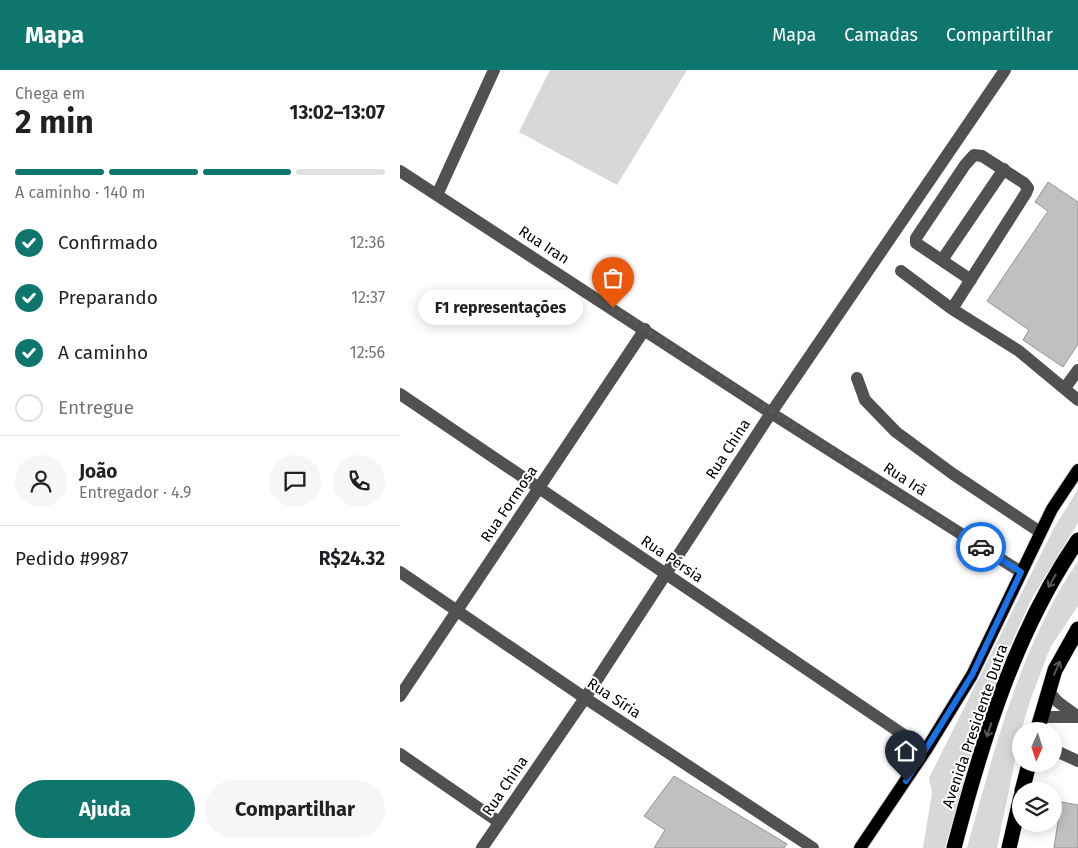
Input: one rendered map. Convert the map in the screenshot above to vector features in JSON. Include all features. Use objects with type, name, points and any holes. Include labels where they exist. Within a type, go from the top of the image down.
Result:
[{"type":"highway","name":"Avenida Presidente Dutra","points":[[954,848],[972,778],[1005,682],[1040,601],[1078,540]]},
{"type":"highway","points":[[1040,722],[1055,670],[1078,629]]},
{"type":"highway","points":[[1009,848],[1013,832]]},
{"type":"main road","points":[[863,846],[926,750],[972,675],[1040,532],[1052,509],[1078,470]]},
{"type":"street","points":[[437,195],[494,70]]},
{"type":"street","name":"Rua China","points":[[482,848],[585,698],[771,413],[1006,70]]},
{"type":"street","points":[[952,309],[971,280],[1028,188],[1027,184],[988,158],[974,156],[964,165],[920,229],[916,238],[916,243],[971,280]]},
{"type":"street","points":[[942,260],[1004,169]]},
{"type":"street","name":"Rua Iran","points":[[400,171],[645,329],[771,413]]},
{"type":"street","points":[[901,271],[952,309],[1019,352],[1078,400]]},
{"type":"street","name":"Rua Formosa","points":[[400,696],[645,329]]},
{"type":"street","points":[[1065,388],[1078,370]]},
{"type":"street","points":[[857,378],[865,400],[896,432],[953,474],[1040,532]]},
{"type":"street","name":"Rua Pérsia","points":[[400,394],[926,750]]},
{"type":"street","name":"Rua Irã","points":[[771,413],[1021,572]]},
{"type":"street","name":"Rua Síria","points":[[400,572],[585,698],[813,848]]},
{"type":"street","points":[[1048,691],[1058,702],[1078,717]]},
{"type":"street","points":[[1050,722],[1078,717]]},
{"type":"street","points":[[400,754],[499,822]]},
{"type":"street","points":[[1062,754],[1078,761]]},
{"type":"shaded area","points":[[550,70],[687,70],[617,185],[519,132]]},
{"type":"shaded area","points":[[1078,489],[1078,523],[1031,600],[1014,637],[976,738],[945,848],[923,848],[932,793],[929,778],[1054,528]]},
{"type":"shaded area","points":[[1078,561],[1078,606],[1050,648],[1024,722],[1012,722],[1013,772],[997,848],[967,848],[1011,700],[1040,628]]},
{"type":"building","points":[[1048,182],[1078,202],[1078,344],[1063,367],[1023,340],[1029,330],[987,301],[1048,211],[1035,202]]},
{"type":"building","points":[[674,776],[787,844],[784,848],[654,848],[665,830],[644,816]]},
{"type":"building","points":[[1062,802],[1078,805],[1078,848],[1054,848],[1056,832],[1062,832]]},
{"type":"way so far","points":[[613,308],[771,413],[981,547]]},
{"type":"place","name":"F1 representações","points":[[613,308]]},
{"type":"route","points":[[906,781],[972,675],[1021,572],[981,547]]}]
